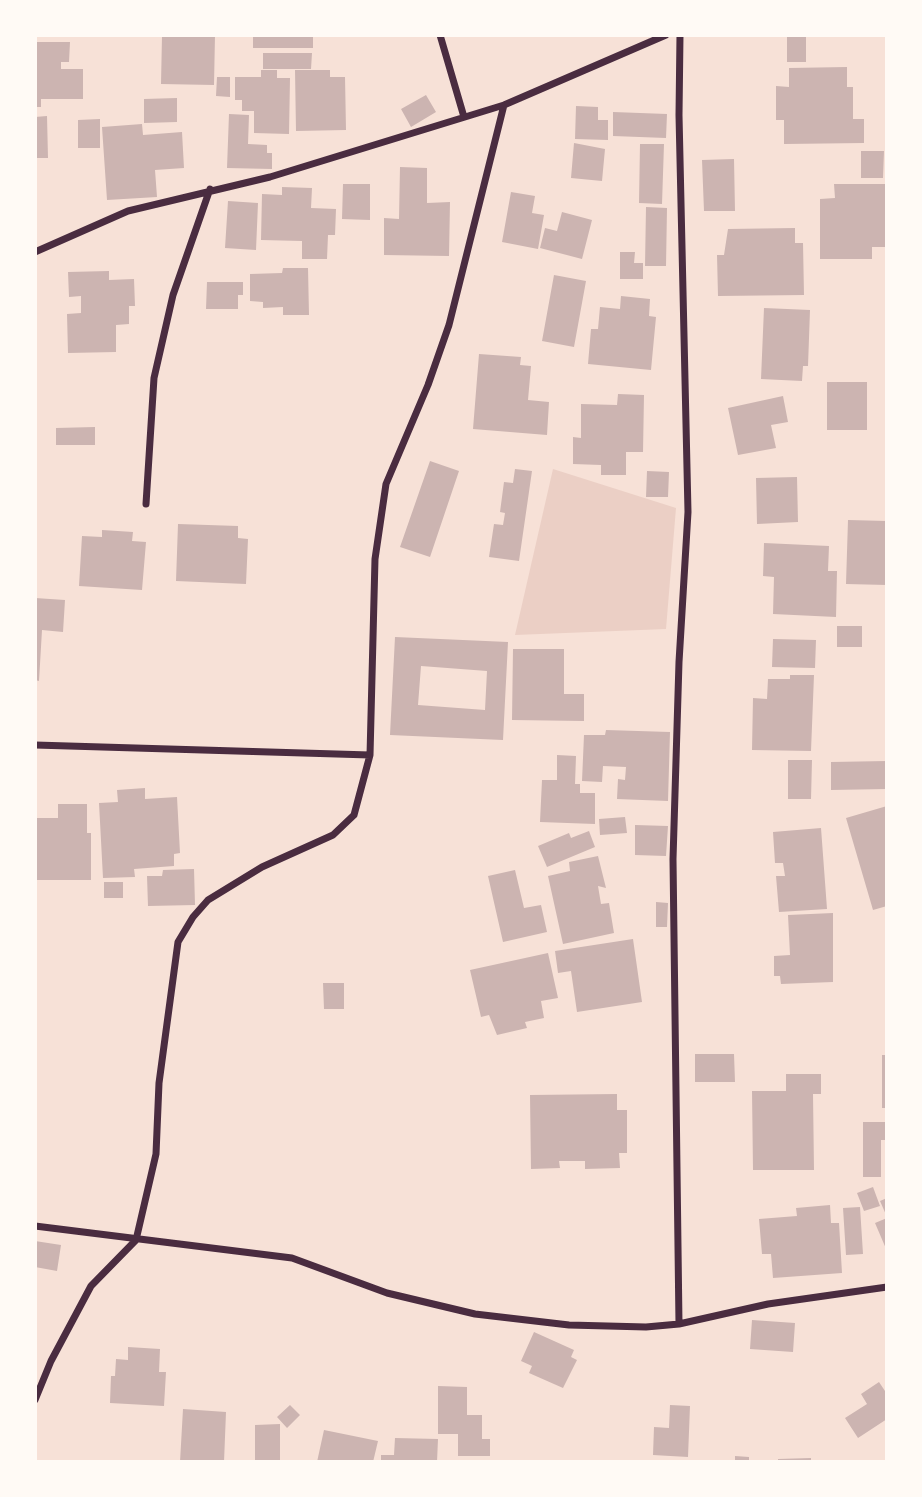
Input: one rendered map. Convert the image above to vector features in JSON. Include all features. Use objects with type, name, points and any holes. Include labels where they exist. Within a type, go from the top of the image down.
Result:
[{"type":"street","points":[[440,35],[464,117]]},
{"type":"street","points":[[35,252],[128,211],[210,189],[270,177],[504,105],[666,35]]},
{"type":"street","points":[[679,1324],[673,859],[679,662],[688,512],[679,115],[680,35]]},
{"type":"street","points":[[35,1400],[51,1361],[91,1286],[136,1240],[156,1154],[159,1083],[178,942],[193,917],[208,900],[262,867],[333,835],[354,815],[370,755],[375,559],[386,484],[428,385],[449,325],[504,105]]},
{"type":"street","points":[[146,504],[154,378],[173,295],[210,189]]},
{"type":"street","points":[[35,745],[370,755]]},
{"type":"street","points":[[35,1226],[292,1258],[387,1293],[475,1314],[569,1325],[646,1327],[679,1324],[768,1304],[887,1287]]},
{"type":"shaded area","points":[[553,469],[676,508],[666,629],[515,635]]},
{"type":"building","points":[[215,35],[214,85],[161,84],[162,36]]},
{"type":"building","points":[[253,35],[313,35],[313,48],[253,48]]},
{"type":"building","points":[[787,35],[806,35],[806,62],[787,62]]},
{"type":"building","points":[[35,42],[70,42],[69,62],[61,62],[61,69],[83,69],[83,99],[41,99],[41,107],[35,107]]},
{"type":"building","points":[[263,53],[312,53],[311,69],[263,69]]},
{"type":"building","points":[[847,67],[847,87],[853,87],[853,119],[864,119],[864,143],[784,144],[784,120],[776,120],[776,86],[789,87],[789,68]]},
{"type":"building","points":[[261,70],[277,70],[277,78],[290,78],[289,134],[254,133],[254,111],[242,111],[242,100],[235,100],[235,77],[261,77]]},
{"type":"building","points":[[295,70],[330,70],[330,77],[345,77],[346,130],[296,131]]},
{"type":"building","points":[[217,77],[230,77],[230,97],[216,96]]},
{"type":"building","points":[[426,95],[436,112],[411,127],[401,109]]},
{"type":"building","points":[[177,98],[177,122],[144,123],[144,99]]},
{"type":"building","points":[[576,106],[598,107],[598,120],[608,120],[608,140],[575,139]]},
{"type":"building","points":[[613,112],[667,114],[666,138],[613,136]]},
{"type":"building","points":[[229,114],[249,115],[248,144],[267,145],[267,153],[272,153],[272,169],[227,168]]},
{"type":"building","points":[[47,116],[48,158],[35,158],[35,117]]},
{"type":"building","points":[[100,119],[100,148],[78,148],[78,120]]},
{"type":"building","points":[[142,124],[143,135],[182,132],[184,168],[155,170],[157,197],[107,200],[102,127]]},
{"type":"building","points":[[574,143],[605,149],[602,181],[571,178]]},
{"type":"building","points":[[640,144],[664,144],[662,204],[639,203]]},
{"type":"building","points":[[861,151],[884,151],[883,178],[861,178]]},
{"type":"building","points":[[734,159],[735,211],[704,211],[702,160]]},
{"type":"building","points":[[400,167],[427,168],[427,203],[450,202],[449,256],[384,255],[384,218],[399,219]]},
{"type":"building","points":[[343,184],[370,184],[370,220],[342,219]]},
{"type":"building","points":[[834,184],[887,184],[887,247],[872,247],[872,259],[820,259],[820,199],[835,198]]},
{"type":"building","points":[[282,187],[312,188],[311,208],[336,209],[335,235],[328,235],[327,259],[302,259],[302,241],[261,240],[262,194],[282,195]]},
{"type":"building","points":[[511,192],[535,196],[532,213],[544,215],[538,249],[502,242]]},
{"type":"building","points":[[228,201],[258,203],[256,250],[225,248]]},
{"type":"building","points":[[646,207],[667,208],[666,266],[645,266]]},
{"type":"building","points":[[562,212],[592,220],[582,259],[540,248],[545,228],[557,231]]},
{"type":"building","points":[[795,228],[795,243],[803,243],[804,295],[718,296],[717,255],[724,255],[728,229]]},
{"type":"building","points":[[620,252],[635,252],[634,263],[643,263],[643,279],[620,279]]},
{"type":"building","points":[[283,268],[308,268],[309,315],[283,315],[283,307],[263,308],[263,302],[250,301],[250,274],[282,273]]},
{"type":"building","points":[[109,271],[109,280],[134,279],[135,306],[129,306],[129,324],[116,325],[116,352],[68,353],[67,314],[81,313],[81,296],[69,297],[68,272]]},
{"type":"building","points":[[554,275],[586,281],[574,347],[542,341]]},
{"type":"building","points":[[207,282],[243,282],[243,295],[238,295],[238,309],[206,309]]},
{"type":"building","points":[[621,296],[650,299],[649,316],[656,317],[651,370],[588,364],[591,329],[598,329],[600,307],[620,309]]},
{"type":"building","points":[[764,308],[810,310],[808,366],[803,366],[802,381],[761,379]]},
{"type":"building","points":[[479,354],[521,357],[520,365],[531,366],[528,400],[549,402],[547,435],[473,429]]},
{"type":"building","points":[[827,382],[867,382],[867,430],[827,430]]},
{"type":"building","points":[[618,394],[644,395],[643,452],[626,452],[626,475],[601,475],[601,465],[573,464],[573,437],[581,438],[581,404],[617,405]]},
{"type":"building","points":[[783,396],[788,422],[771,425],[776,448],[738,455],[728,408]]},
{"type":"building","points":[[95,427],[95,445],[56,445],[56,428]]},
{"type":"building","points":[[430,461],[459,471],[430,557],[400,547]]},
{"type":"building","points":[[515,469],[532,471],[519,561],[489,557],[494,524],[503,525],[505,513],[500,512],[504,482],[513,483]]},
{"type":"building","points":[[647,471],[669,472],[668,497],[646,497]]},
{"type":"building","points":[[797,477],[798,522],[757,524],[756,478]]},
{"type":"building","points":[[848,520],[887,521],[887,585],[846,584]]},
{"type":"building","points":[[178,524],[238,526],[238,538],[248,539],[246,584],[176,581]]},
{"type":"building","points":[[102,530],[133,532],[132,541],[146,542],[142,590],[79,586],[82,536],[102,537]]},
{"type":"building","points":[[764,543],[829,546],[828,571],[837,571],[836,617],[773,614],[774,577],[763,576]]},
{"type":"building","points":[[35,598],[65,600],[63,632],[42,630],[39,681],[35,680]]},
{"type":"building","points":[[837,626],[862,626],[862,647],[837,647]]},
{"type":"building","points":[[395,637],[508,642],[503,740],[390,735]],"holes":[[[421,666],[487,671],[485,710],[418,705]]]},
{"type":"building","points":[[773,639],[816,640],[815,668],[772,667]]},
{"type":"building","points":[[513,649],[564,649],[564,694],[584,694],[584,721],[512,720]]},
{"type":"building","points":[[790,675],[814,675],[811,751],[752,750],[753,698],[767,699],[768,679],[790,679]]},
{"type":"building","points":[[606,730],[670,732],[668,801],[617,799],[618,779],[625,780],[626,767],[603,766],[602,782],[582,781],[584,735],[605,735]]},
{"type":"building","points":[[557,755],[576,756],[575,784],[580,784],[580,793],[595,793],[595,824],[540,822],[542,780],[557,780]]},
{"type":"building","points":[[788,760],[812,760],[811,799],[788,799]]},
{"type":"building","points":[[887,761],[887,789],[831,790],[831,762]]},
{"type":"building","points":[[145,788],[145,799],[177,797],[180,853],[174,854],[174,866],[134,869],[135,877],[103,878],[99,803],[118,802],[117,790]]},
{"type":"building","points":[[58,804],[87,804],[87,833],[91,833],[91,880],[35,880],[35,818],[58,818]]},
{"type":"building","points":[[887,806],[887,906],[873,910],[846,818]]},
{"type":"building","points":[[625,817],[627,833],[600,835],[599,819]]},
{"type":"building","points":[[635,825],[668,826],[666,856],[635,855]]},
{"type":"building","points":[[821,828],[827,909],[779,912],[776,876],[785,876],[783,863],[775,863],[773,832]]},
{"type":"building","points":[[589,831],[595,847],[547,867],[538,846],[569,833],[571,838]]},
{"type":"building","points":[[598,856],[606,888],[598,886],[601,904],[609,903],[614,933],[563,944],[548,876],[570,871],[569,862]]},
{"type":"building","points":[[194,869],[195,905],[148,906],[147,876],[162,876],[163,870]]},
{"type":"building","points":[[515,870],[524,908],[541,905],[547,932],[503,942],[488,876]]},
{"type":"building","points":[[104,882],[123,882],[123,898],[104,898]]},
{"type":"building","points":[[656,902],[668,903],[667,927],[656,927]]},
{"type":"building","points":[[833,913],[833,982],[781,984],[780,976],[774,976],[774,956],[790,955],[788,915]]},
{"type":"building","points":[[633,939],[642,1002],[577,1012],[571,971],[558,973],[555,951]]},
{"type":"building","points":[[548,953],[558,998],[541,1001],[544,1018],[525,1022],[527,1028],[497,1035],[489,1015],[481,1017],[470,970]]},
{"type":"building","points":[[323,983],[344,983],[344,1009],[324,1009]]},
{"type":"building","points":[[695,1054],[734,1054],[735,1082],[695,1082]]},
{"type":"building","points":[[882,1055],[887,1055],[887,1108],[882,1108]]},
{"type":"building","points":[[786,1074],[821,1074],[821,1094],[813,1094],[814,1170],[753,1170],[752,1091],[786,1091]]},
{"type":"building","points":[[617,1094],[617,1110],[627,1110],[627,1153],[619,1153],[620,1168],[585,1169],[585,1161],[559,1161],[560,1168],[531,1169],[530,1095]]},
{"type":"building","points":[[863,1122],[887,1122],[887,1140],[881,1140],[881,1177],[863,1177]]},
{"type":"building","points":[[873,1187],[880,1206],[864,1211],[857,1193]]},
{"type":"building","points":[[887,1198],[887,1217],[880,1201]]},
{"type":"building","points":[[830,1205],[831,1223],[839,1223],[842,1273],[773,1278],[771,1254],[762,1254],[759,1219],[797,1216],[796,1208]]},
{"type":"building","points":[[860,1207],[863,1254],[846,1255],[843,1208]]},
{"type":"building","points":[[887,1218],[887,1251],[875,1223]]},
{"type":"building","points":[[35,1241],[61,1245],[57,1271],[35,1267]]},
{"type":"building","points":[[752,1320],[795,1323],[793,1352],[750,1349]]},
{"type":"building","points":[[534,1332],[574,1350],[571,1357],[577,1360],[563,1388],[529,1373],[532,1366],[521,1361]]},
{"type":"building","points":[[128,1347],[160,1349],[159,1372],[166,1372],[164,1406],[110,1403],[111,1376],[115,1376],[116,1359],[128,1360]]},
{"type":"building","points":[[879,1382],[887,1394],[887,1419],[858,1438],[845,1418],[867,1404],[861,1394]]},
{"type":"building","points":[[438,1386],[467,1387],[467,1415],[482,1415],[482,1439],[490,1439],[490,1456],[458,1456],[458,1434],[438,1434]]},
{"type":"building","points":[[290,1405],[300,1415],[287,1428],[277,1417]]},
{"type":"building","points":[[670,1405],[690,1406],[688,1457],[653,1455],[654,1427],[669,1428]]},
{"type":"building","points":[[183,1409],[226,1412],[224,1462],[180,1462]]},
{"type":"building","points":[[280,1424],[280,1462],[255,1462],[255,1425]]},
{"type":"building","points":[[324,1430],[378,1441],[373,1462],[317,1462]]},
{"type":"building","points":[[395,1438],[438,1439],[437,1462],[381,1462],[381,1455],[394,1455]]},
{"type":"building","points":[[735,1456],[749,1457],[749,1462],[735,1462]]},
{"type":"building","points":[[811,1458],[811,1462],[778,1462],[778,1459]]}]
